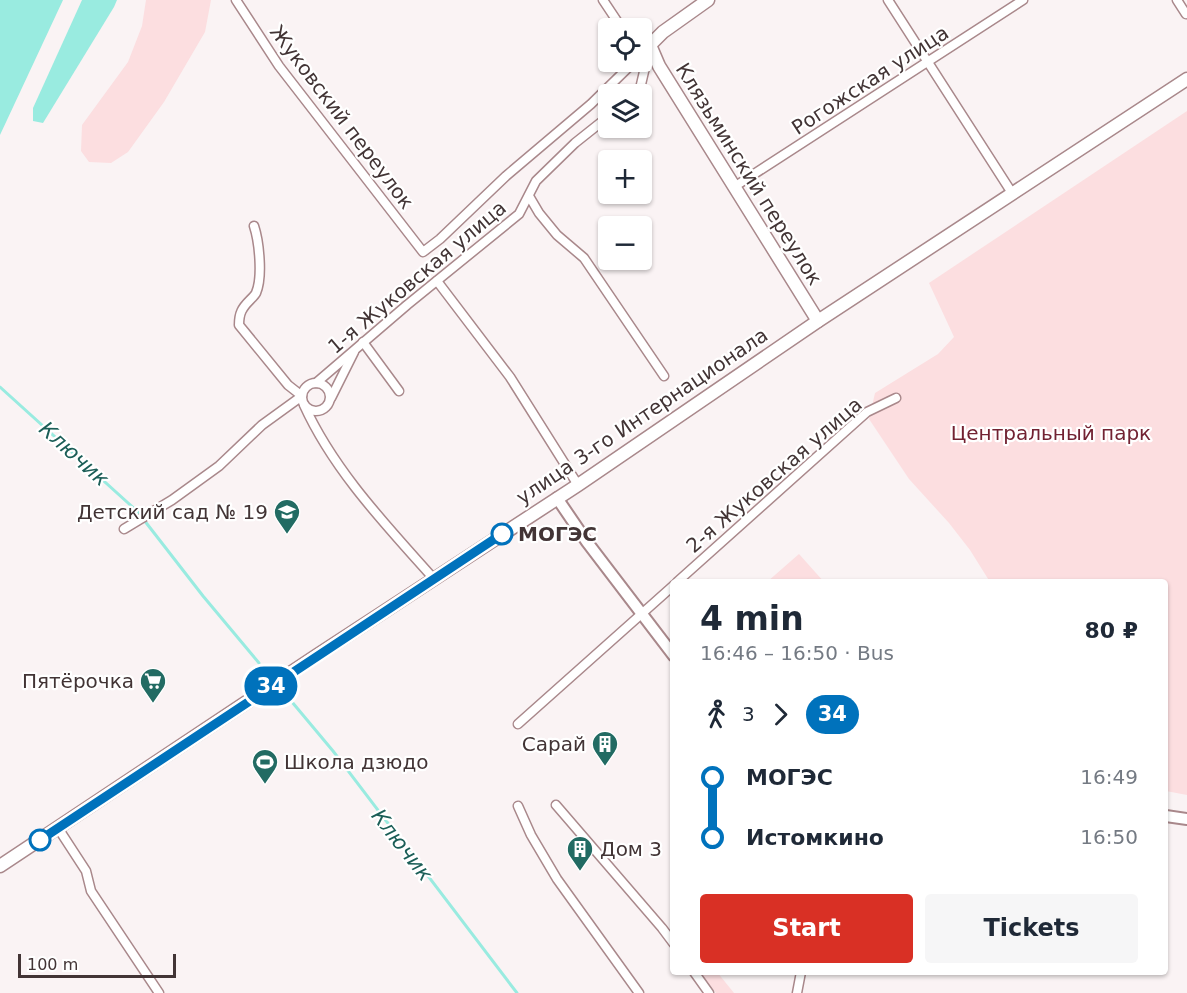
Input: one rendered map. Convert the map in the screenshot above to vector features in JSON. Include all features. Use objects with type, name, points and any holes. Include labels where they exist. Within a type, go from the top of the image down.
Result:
[{"type":"main road","points":[[652,43],[663,32],[708,0]]},
{"type":"main road","name":"Клязьминский переулок","points":[[652,57],[818,321]]},
{"type":"main road","name":"улица 3-го Интернационала","points":[[0,866],[557,498],[818,321],[1187,79]]},
{"type":"street","name":"Жуковский переулок","points":[[236,0],[279,66],[423,252]]},
{"type":"street","points":[[603,0],[615,18]]},
{"type":"street","points":[[888,0],[1012,193]]},
{"type":"street","name":"Рогожская улица","points":[[734,187],[1023,0]]},
{"type":"street","points":[[1177,0],[1186,14]]},
{"type":"street","name":"1-я Жуковская улица","points":[[423,252],[506,176],[591,104],[624,72]]},
{"type":"street","name":"1-я Жуковская улица","points":[[316,383],[355,348],[519,214],[537,181],[544,173],[598,125]]},
{"type":"street","points":[[529,196],[557,235],[584,258],[664,376]]},
{"type":"street","points":[[254,226],[259,256],[259,280],[256,294],[243,306],[239,316],[239,325],[288,385],[302,396],[304,405],[322,441],[388,529],[434,579]]},
{"type":"street","points":[[437,281],[510,377],[578,484]]},
{"type":"street","points":[[363,342],[399,391]]},
{"type":"street","points":[[304,405],[312,411],[326,408],[355,348]]},
{"type":"street","points":[[124,529],[172,500],[219,466],[262,426],[302,396],[307,386],[316,383],[325,386],[331,398]]},
{"type":"street","name":"2-я Жуковская улица","points":[[680,579],[867,412],[896,398]]},
{"type":"street","points":[[316,430],[322,410]]},
{"type":"street","points":[[557,498],[587,542],[670,651]]},
{"type":"street","points":[[518,724],[670,589]]},
{"type":"street","points":[[556,805],[670,939]]},
{"type":"street","points":[[518,806],[531,835],[557,879],[639,993]]},
{"type":"street","points":[[1168,816],[1187,819]]},
{"type":"street","points":[[58,828],[86,870],[92,891],[159,993]]},
{"type":"street","points":[[696,975],[709,993]]},
{"type":"street","points":[[797,993],[800,975]]},
{"type":"green space","points":[[146,0],[211,0],[205,32],[164,102],[128,152],[111,163],[89,162],[81,151],[82,125],[128,62],[142,26]]},
{"type":"green space","name":"Центральный парк","points":[[1187,111],[1187,795],[1168,791],[1168,579],[988,579],[949,523],[909,479],[869,419],[875,393],[938,354],[954,337],[929,283]]},
{"type":"green space","points":[[799,554],[821,579],[770,579]]},
{"type":"green space","points":[[702,975],[719,975],[734,993],[716,993]]},
{"type":"water","points":[[0,0],[63,0],[0,135]]},
{"type":"water","points":[[82,0],[117,0],[43,123],[33,121],[33,108]]},
{"type":"waterway","name":"Ключик","points":[[0,387],[137,511],[259,663]]},
{"type":"waterway","name":"Ключик","points":[[287,696],[333,751],[517,993]]},
{"type":"bus line","name":"34","points":[[40,840],[502,534]]},
{"type":"place","name":"МОГЭС","points":[[502,534]]},
{"type":"place","name":"Детский сад № 19","points":[[287,535]]},
{"type":"place","name":"Пятёрочка","points":[[153,704]]},
{"type":"place","name":"Сарай","points":[[605,767]]},
{"type":"place","name":"Школа дзюдо","points":[[265,785]]},
{"type":"place","name":"Дом 3","points":[[580,872]]}]
